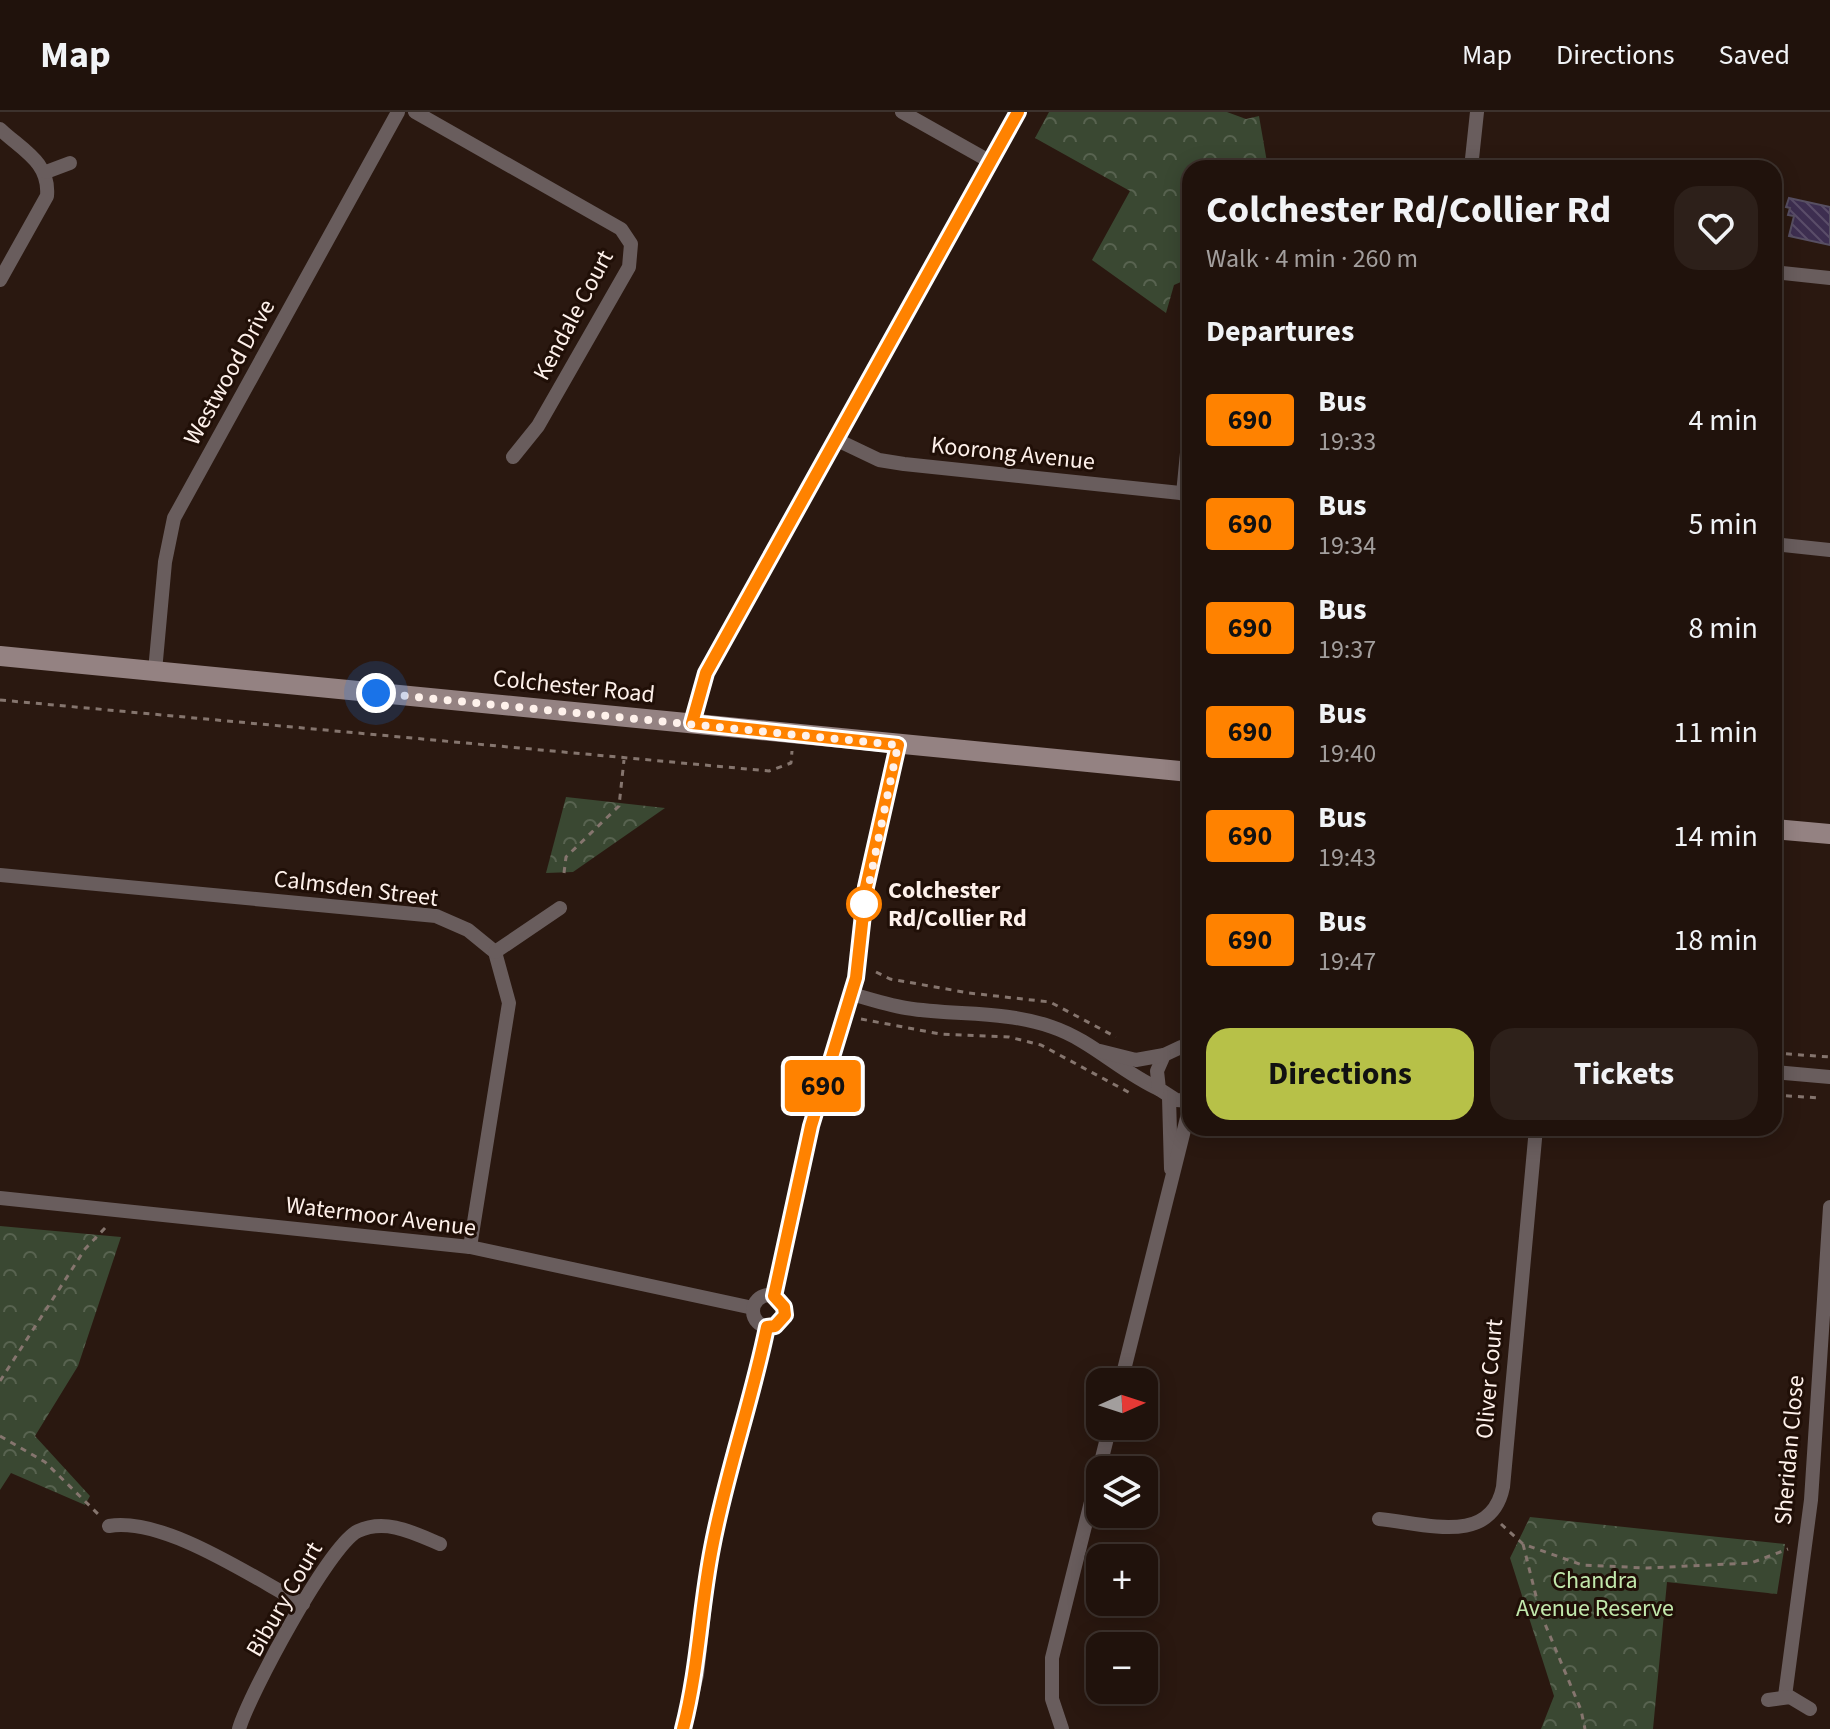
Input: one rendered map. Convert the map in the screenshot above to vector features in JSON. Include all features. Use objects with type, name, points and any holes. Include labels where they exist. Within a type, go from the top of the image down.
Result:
[{"type":"main road","name":"Colchester Road","points":[[0,656],[1182,771]]},
{"type":"main road","points":[[1782,830],[1830,834]]},
{"type":"street","name":"Westwood Drive","points":[[155,671],[165,562],[174,518],[398,112]]},
{"type":"street","name":"Kendale Court","points":[[415,112],[621,229],[631,244],[629,267],[538,426],[513,457]]},
{"type":"street","points":[[902,112],[991,162]]},
{"type":"street","points":[[692,723],[706,673],[1018,112]]},
{"type":"street","points":[[1472,160],[1477,112]]},
{"type":"street","points":[[0,129],[46,172],[47,196],[0,280]]},
{"type":"street","points":[[46,172],[70,163]]},
{"type":"street","points":[[1782,273],[1830,278]]},
{"type":"street","name":"Koorong Avenue","points":[[835,439],[879,460],[1182,494]]},
{"type":"street","points":[[1782,545],[1830,550]]},
{"type":"street","points":[[774,1296],[811,1126],[852,994],[866,887],[898,745]]},
{"type":"street","name":"Calmsden Street","points":[[0,875],[436,916],[468,930],[495,952]]},
{"type":"street","points":[[470,1247],[509,1003],[495,952],[560,908]]},
{"type":"street","points":[[852,994],[905,1008],[1016,1016],[1056,1028],[1096,1050],[1128,1075],[1182,1101]]},
{"type":"street","points":[[1096,1050],[1136,1060],[1164,1055],[1182,1047]]},
{"type":"street","points":[[1164,1055],[1157,1071],[1164,1093],[1171,1182]]},
{"type":"street","points":[[1782,1073],[1830,1077]]},
{"type":"street","points":[[1124,1368],[1182,1136]]},
{"type":"street","name":"Oliver Court","points":[[1379,1519],[1470,1527],[1485,1520],[1498,1507],[1503,1487],[1535,1136]]},
{"type":"street","name":"Watermoor Avenue","points":[[0,1198],[470,1247],[753,1308]]},
{"type":"street","name":"Sheridan Close","points":[[1785,1696],[1802,1544],[1811,1500],[1830,1207]]},
{"type":"street","points":[[763,1296],[774,1296],[784,1307],[785,1315],[775,1326],[767,1327],[755,1319],[753,1308],[763,1296]]},
{"type":"street","points":[[683,1729],[697,1675],[711,1550],[767,1327]]},
{"type":"street","points":[[1062,1729],[1052,1699],[1052,1658],[1106,1440]]},
{"type":"street","points":[[109,1526],[129,1522],[159,1529],[303,1604]]},
{"type":"street","name":"Bibury Court","points":[[239,1729],[303,1604],[342,1544],[357,1532],[389,1525],[440,1544]]},
{"type":"street","points":[[1768,1700],[1785,1696],[1810,1709]]},
{"type":"path","points":[[0,700],[769,771],[791,763]]},
{"type":"path","points":[[564,873],[566,857],[619,806],[625,759]]},
{"type":"path","points":[[861,1019],[940,1034],[1009,1037],[1041,1045],[1138,1096]]},
{"type":"path","points":[[1782,1054],[1830,1057]]},
{"type":"path","points":[[1782,1096],[1821,1098]]},
{"type":"path","points":[[0,1381],[85,1249],[122,1210]]},
{"type":"path","points":[[0,1436],[45,1462],[109,1526]]},
{"type":"path","points":[[1498,1521],[1523,1544],[1582,1565],[1647,1568],[1751,1563],[1802,1544]]},
{"type":"path","points":[[1523,1544],[1540,1612],[1581,1710],[1585,1729]]},
{"type":"green space","points":[[1049,112],[1227,112],[1246,119],[1259,116],[1267,160],[1182,160],[1182,282],[1174,285],[1166,313],[1092,260],[1130,191],[1035,138]]},
{"type":"green space","points":[[566,797],[665,808],[573,872],[546,873]]},
{"type":"green space","points":[[0,1226],[121,1237],[78,1366],[35,1436],[90,1496],[85,1505],[11,1473],[0,1490]]},
{"type":"green space","name":"Chandra Avenue Reserve","points":[[1530,1517],[1785,1544],[1777,1594],[1667,1582],[1653,1729],[1541,1729],[1554,1696],[1510,1558]]},
{"type":"building","points":[[1789,198],[1830,207],[1830,245],[1789,236],[1794,216],[1788,215],[1790,208],[1786,207]]},
{"type":"bus line","name":"690","points":[[683,1729],[697,1675],[711,1550],[722,1501],[767,1327],[781,1322],[785,1315],[780,1300],[774,1296],[811,1126],[856,978],[866,887],[898,745],[692,723],[706,673],[1018,112]]},
{"type":"place","name":"Colchester Rd/Collier Rd","points":[[864,904]]},
{"type":"route","points":[[376,693],[898,745],[862,918],[864,904]]}]
